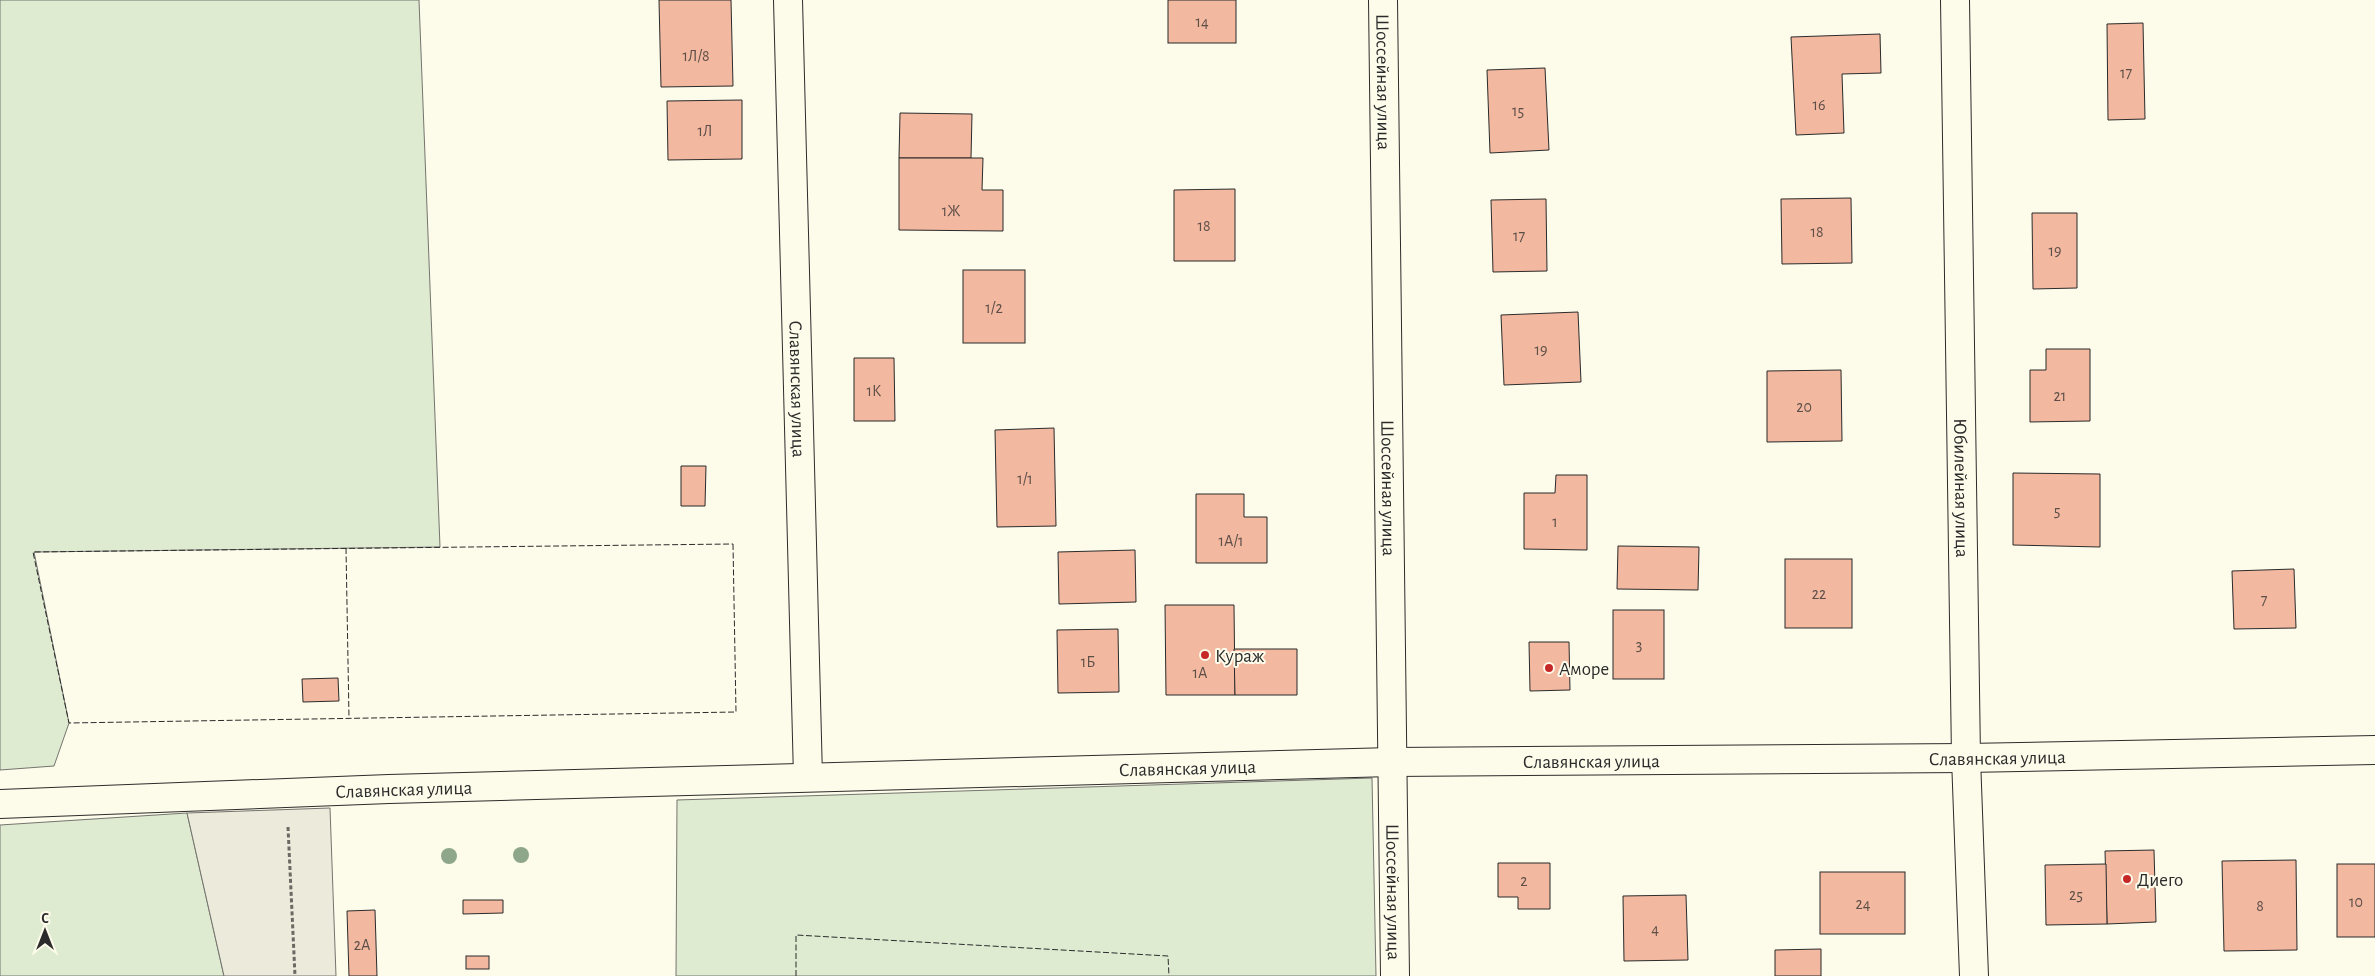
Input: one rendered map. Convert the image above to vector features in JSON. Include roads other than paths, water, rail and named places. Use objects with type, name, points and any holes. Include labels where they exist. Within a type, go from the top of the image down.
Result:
[{"type":"street","name":"Славянская улица","points":[[788,0],[808,777]]},
{"type":"street","name":"Шоссейная улица","points":[[1383,0],[1395,976]]},
{"type":"street","name":"Юбилейная улица","points":[[1955,0],[1966,758],[1974,976]]},
{"type":"street","name":"Славянская улица","points":[[0,804],[287,792],[1392,762],[1966,758],[2375,750]]},
{"type":"place","name":"Кураж","points":[[1205,655]]},
{"type":"place","name":"Аморе","points":[[1549,668]]},
{"type":"place","name":"Диего","points":[[2127,879]]}]
